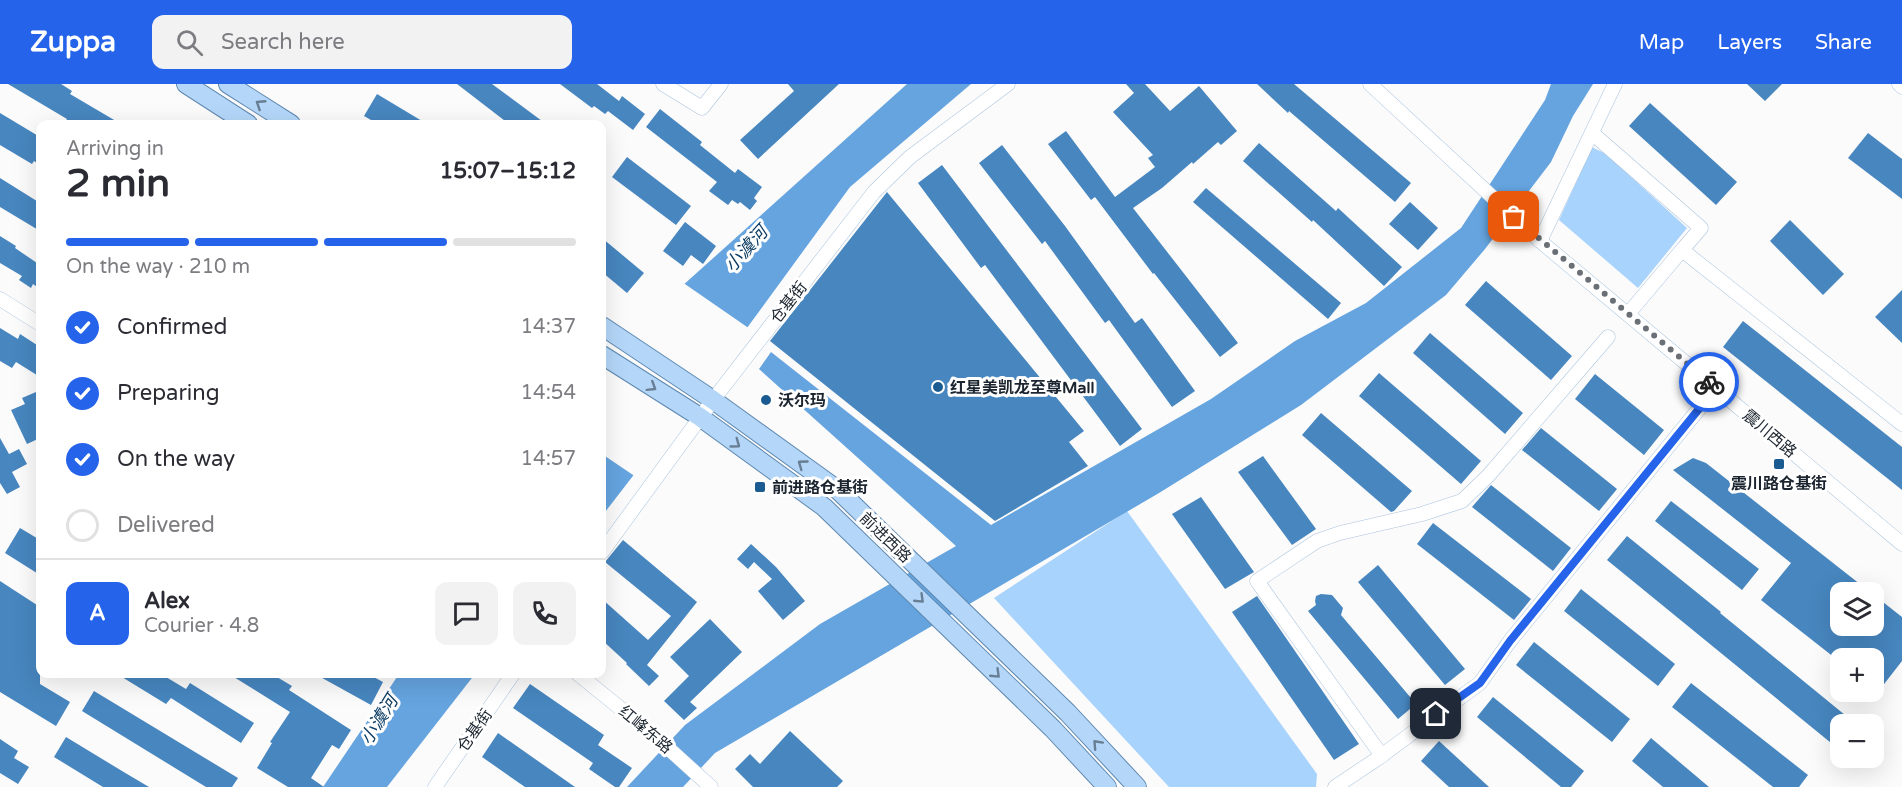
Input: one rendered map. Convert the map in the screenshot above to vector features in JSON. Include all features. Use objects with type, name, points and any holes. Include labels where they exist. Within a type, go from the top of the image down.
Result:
[{"type":"main road","points":[[186,84],[242,120]]},
{"type":"main road","points":[[228,84],[285,120]]},
{"type":"main road","name":"前进西路","points":[[606,329],[708,396],[838,490],[1068,713],[1137,787]]},
{"type":"main road","name":"前进西路","points":[[608,360],[694,414],[824,507],[1053,729],[1107,787]]},
{"type":"street","points":[[663,84],[702,108],[721,84]]},
{"type":"street","name":"仓基街","points":[[606,546],[694,414],[874,192],[909,157],[1008,84]]},
{"type":"street","name":"震川西路","points":[[1370,84],[1540,241],[1902,544]]},
{"type":"street","points":[[1540,241],[1615,84]]},
{"type":"street","points":[[1592,133],[1701,228],[1628,314]]},
{"type":"street","points":[[1682,250],[1902,424]]},
{"type":"street","points":[[0,298],[36,321]]},
{"type":"street","points":[[1382,756],[1257,581],[1317,541],[1340,533],[1422,514],[1462,501],[1488,476],[1608,337]]},
{"type":"street","points":[[1335,787],[1382,756],[1480,683],[1510,641],[1716,388]]},
{"type":"street","name":"仓基街","points":[[435,787],[510,678]]},
{"type":"street","name":"红峰东路","points":[[583,678],[657,738],[709,785]]},
{"type":"shaded area","points":[[1592,147],[1606,154],[1687,228],[1638,288],[1559,220]]},
{"type":"shaded area","points":[[1127,511],[1317,774],[1316,787],[1169,787],[994,598]]},
{"type":"water","name":"小澞河","points":[[907,84],[971,84],[850,187],[744,332],[606,511],[606,384],[681,287]]},
{"type":"water","points":[[1551,84],[1593,84],[1573,116],[1551,162],[1485,249],[1446,295],[1301,405],[1159,493],[715,753],[683,787],[627,787],[685,725],[820,624],[956,546],[759,369],[771,352],[991,525],[1211,399],[1295,341],[1366,303],[1461,228],[1545,100]]},
{"type":"water","name":"小澞河","points":[[396,678],[472,678],[387,787],[323,787]]},
{"type":"pier","points":[[682,282],[750,329],[636,477],[606,457],[606,379]]},
{"type":"building","points":[[8,84],[61,84],[72,91],[70,94],[114,120],[67,119]]},
{"type":"building","points":[[457,84],[492,84],[541,120],[504,120]]},
{"type":"building","points":[[560,84],[597,84],[619,101],[622,96],[645,114],[633,130],[608,111],[605,114],[594,106],[592,108]]},
{"type":"building","points":[[788,84],[839,84],[758,159],[740,140],[794,91]]},
{"type":"building","points":[[1126,84],[1145,84],[1170,111],[1199,86],[1237,131],[1221,145],[1218,142],[1193,164],[1192,162],[1162,188],[1133,208],[1238,343],[1220,357],[1095,197],[1091,200],[1048,144],[1066,131],[1115,197],[1155,167],[1148,158],[1153,155],[1113,112],[1134,93]]},
{"type":"building","points":[[1257,84],[1294,84],[1411,183],[1395,202],[1289,111],[1288,113]]},
{"type":"building","points":[[1747,84],[1782,84],[1765,101]]},
{"type":"building","points":[[377,94],[420,120],[371,120],[364,116]]},
{"type":"building","points":[[1650,103],[1737,182],[1716,205],[1629,126]]},
{"type":"building","points":[[660,109],[702,142],[700,145],[735,173],[738,169],[762,187],[754,198],[757,201],[750,210],[740,202],[738,204],[732,200],[728,205],[709,191],[717,182],[646,127]]},
{"type":"building","points":[[0,113],[36,135],[36,162],[34,161],[32,164],[0,145]]},
{"type":"building","points":[[1868,133],[1902,159],[1902,199],[1848,158]]},
{"type":"building","points":[[1259,143],[1336,211],[1338,208],[1402,267],[1384,286],[1313,220],[1312,222],[1243,161]]},
{"type":"building","points":[[1002,145],[1065,226],[1135,323],[1142,318],[1195,391],[1172,407],[1109,320],[1105,323],[1045,241],[1042,244],[979,163]]},
{"type":"building","points":[[627,157],[691,206],[676,225],[612,177]]},
{"type":"building","points":[[942,165],[1142,429],[1120,446],[985,265],[981,268],[918,183]]},
{"type":"building","points":[[0,178],[36,200],[36,229],[0,207]]},
{"type":"building","points":[[1206,188],[1341,303],[1328,319],[1193,202]]},
{"type":"building","name":"红星美凯龙至尊Mall","points":[[887,192],[1084,431],[1069,442],[1088,466],[995,521],[770,341]]},
{"type":"building","points":[[1410,202],[1438,228],[1418,250],[1389,224]]},
{"type":"building","points":[[1790,220],[1844,274],[1823,295],[1770,241]]},
{"type":"building","points":[[685,222],[716,246],[703,264],[691,255],[683,266],[663,251]]},
{"type":"building","points":[[0,236],[36,262],[36,286],[33,284],[31,288],[19,280],[22,276],[0,263]]},
{"type":"building","points":[[606,241],[644,273],[627,293],[606,275]]},
{"type":"building","points":[[1486,281],[1572,356],[1551,380],[1465,305]]},
{"type":"building","points":[[1902,290],[1902,343],[1875,317]]},
{"type":"building","points":[[1743,321],[1902,447],[1902,490],[1723,347]]},
{"type":"building","points":[[0,328],[18,339],[20,334],[36,344],[36,374],[16,362],[12,368],[0,361]]},
{"type":"building","points":[[1430,333],[1523,413],[1505,434],[1413,353]]},
{"type":"building","points":[[1379,373],[1481,461],[1461,484],[1359,396]]},
{"type":"building","points":[[1595,374],[1664,430],[1644,455],[1575,399]]},
{"type":"building","points":[[36,392],[36,440],[27,444],[11,410],[25,404],[22,398]]},
{"type":"building","points":[[1321,413],[1412,491],[1394,511],[1391,512],[1302,435]]},
{"type":"building","points":[[1541,428],[1617,489],[1599,511],[1522,450]]},
{"type":"building","points":[[0,438],[9,454],[19,449],[27,464],[12,472],[20,487],[7,494],[0,483]]},
{"type":"building","points":[[1263,456],[1316,529],[1292,545],[1238,472]]},
{"type":"building","points":[[1693,458],[1706,463],[1857,582],[1830,582],[1830,636],[1884,636],[1884,603],[1902,617],[1902,661],[1884,684],[1884,648],[1830,648],[1830,654],[1761,600],[1791,563],[1673,470]]},
{"type":"building","points":[[1491,485],[1571,548],[1553,571],[1472,507]]},
{"type":"building","points":[[1201,497],[1254,572],[1225,589],[1172,514]]},
{"type":"building","points":[[1671,501],[1759,569],[1742,590],[1655,521]]},
{"type":"building","points":[[1433,523],[1531,599],[1514,620],[1417,544]]},
{"type":"building","points":[[20,528],[36,538],[36,572],[5,553]]},
{"type":"building","points":[[1627,536],[1721,612],[1844,714],[1830,714],[1830,742],[1607,560]]},
{"type":"building","points":[[623,540],[697,602],[647,665],[659,676],[649,686],[606,644],[606,603],[648,640],[671,616],[606,561]]},
{"type":"building","points":[[751,544],[776,567],[805,601],[783,620],[758,591],[772,579],[754,562],[748,569],[737,559]]},
{"type":"building","points":[[1378,565],[1465,669],[1445,685],[1358,582]]},
{"type":"building","points":[[0,581],[36,604],[36,678],[40,678],[40,684],[70,702],[56,726],[0,692]]},
{"type":"building","points":[[1581,589],[1675,664],[1658,686],[1564,611]]},
{"type":"building","points":[[1332,595],[1343,608],[1341,615],[1416,704],[1398,719],[1308,611],[1316,605],[1316,596]]},
{"type":"building","points":[[1257,596],[1359,744],[1334,760],[1232,612]]},
{"type":"building","points":[[710,619],[742,652],[690,702],[697,708],[684,720],[664,701],[689,676],[670,657]]},
{"type":"building","points":[[1534,642],[1630,719],[1612,742],[1516,665]]},
{"type":"building","points":[[124,678],[168,678],[186,689],[190,683],[254,723],[241,743],[171,698],[166,704]]},
{"type":"building","points":[[235,678],[279,678],[292,686],[289,690],[351,730],[339,749],[332,745],[311,778],[324,787],[288,787],[257,768],[272,743],[270,742],[290,712]]},
{"type":"building","points":[[322,678],[376,678],[383,682],[371,705]]},
{"type":"building","points":[[1691,683],[1808,775],[1799,787],[1773,787],[1672,707]]},
{"type":"building","points":[[530,684],[604,735],[598,745],[632,768],[619,787],[615,787],[589,769],[593,763],[513,708]]},
{"type":"building","points":[[94,691],[238,778],[232,787],[206,787],[82,711]]},
{"type":"building","points":[[1493,697],[1584,771],[1571,787],[1561,787],[1477,717]]},
{"type":"building","points":[[790,731],[843,781],[837,787],[753,787],[735,769],[750,754],[760,764]]},
{"type":"building","points":[[498,733],[575,787],[525,787],[482,757]]},
{"type":"building","points":[[66,737],[149,787],[103,787],[54,757]]},
{"type":"building","points":[[1651,738],[1709,787],[1663,787],[1632,761]]},
{"type":"building","points":[[0,739],[18,751],[14,758],[29,767],[18,784],[0,773]]},
{"type":"building","points":[[1439,741],[1489,787],[1449,787],[1421,761]]},
{"type":"way so far","points":[[1514,217],[1709,382]]},
{"type":"place","name":"红星美凯龙至尊Mall","points":[[938,387]]},
{"type":"place","name":"沃尔玛","points":[[766,400]]},
{"type":"place","name":"震川路仓基街","points":[[1779,464]]},
{"type":"place","name":"前进路仓基街","points":[[760,487]]},
{"type":"route","points":[[1436,714],[1480,683],[1510,641],[1716,388],[1709,382]]}]
